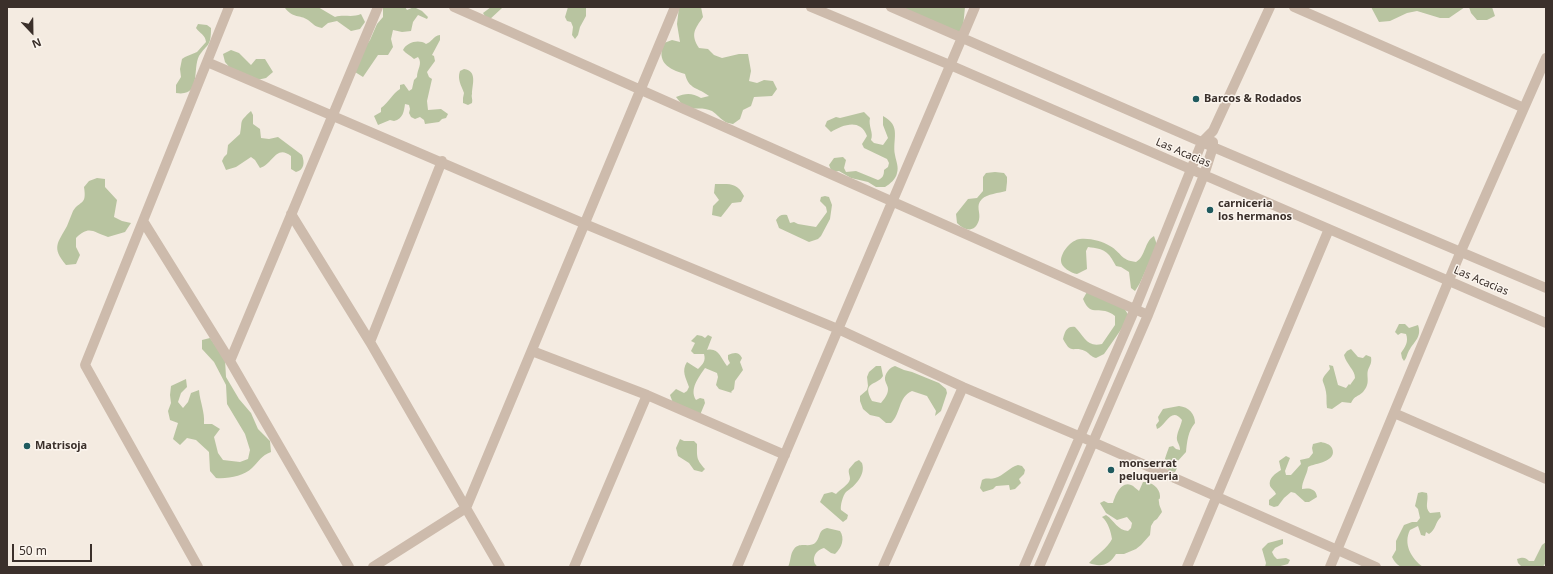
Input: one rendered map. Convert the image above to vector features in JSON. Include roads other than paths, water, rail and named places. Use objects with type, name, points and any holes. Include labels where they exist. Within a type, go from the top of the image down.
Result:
[{"type":"street","points":[[198,567],[85,365],[229,7]]},
{"type":"street","points":[[230,361],[378,7]]},
{"type":"street","points":[[454,7],[1148,315]]},
{"type":"street","points":[[373,567],[466,508],[675,7]]},
{"type":"street","name":"Las Acacias","points":[[811,7],[950,65],[1546,323]]},
{"type":"street","name":"Las Acacias","points":[[891,7],[1213,147],[1462,251],[1546,288]]},
{"type":"street","points":[[737,567],[975,7]]},
{"type":"street","points":[[1024,567],[1135,308],[1190,169],[1202,142],[1213,131],[1270,7]]},
{"type":"street","points":[[1294,7],[1524,108]]},
{"type":"street","points":[[1330,567],[1449,281],[1546,58]]},
{"type":"street","points":[[207,62],[585,224],[838,329],[963,387],[1080,436],[1376,567]]},
{"type":"street","points":[[1039,567],[1148,315],[1204,175],[1213,147],[1213,131]]},
{"type":"street","points":[[370,342],[442,162]]},
{"type":"street","points":[[292,214],[370,342],[500,567]]},
{"type":"street","points":[[143,220],[230,361],[349,567]]},
{"type":"street","points":[[1187,567],[1329,229]]},
{"type":"street","points":[[532,351],[647,395],[785,455]]},
{"type":"street","points":[[883,567],[963,387]]},
{"type":"street","points":[[574,567],[647,395]]},
{"type":"street","points":[[1394,413],[1546,479]]},
{"type":"place","name":"Barcos & Rodados","points":[[1196,99]]},
{"type":"place","name":"carniceria los hermanos","points":[[1210,210]]},
{"type":"place","name":"Matrisoja","points":[[27,446]]},
{"type":"place","name":"monserrat peluqueria","points":[[1111,470]]}]
